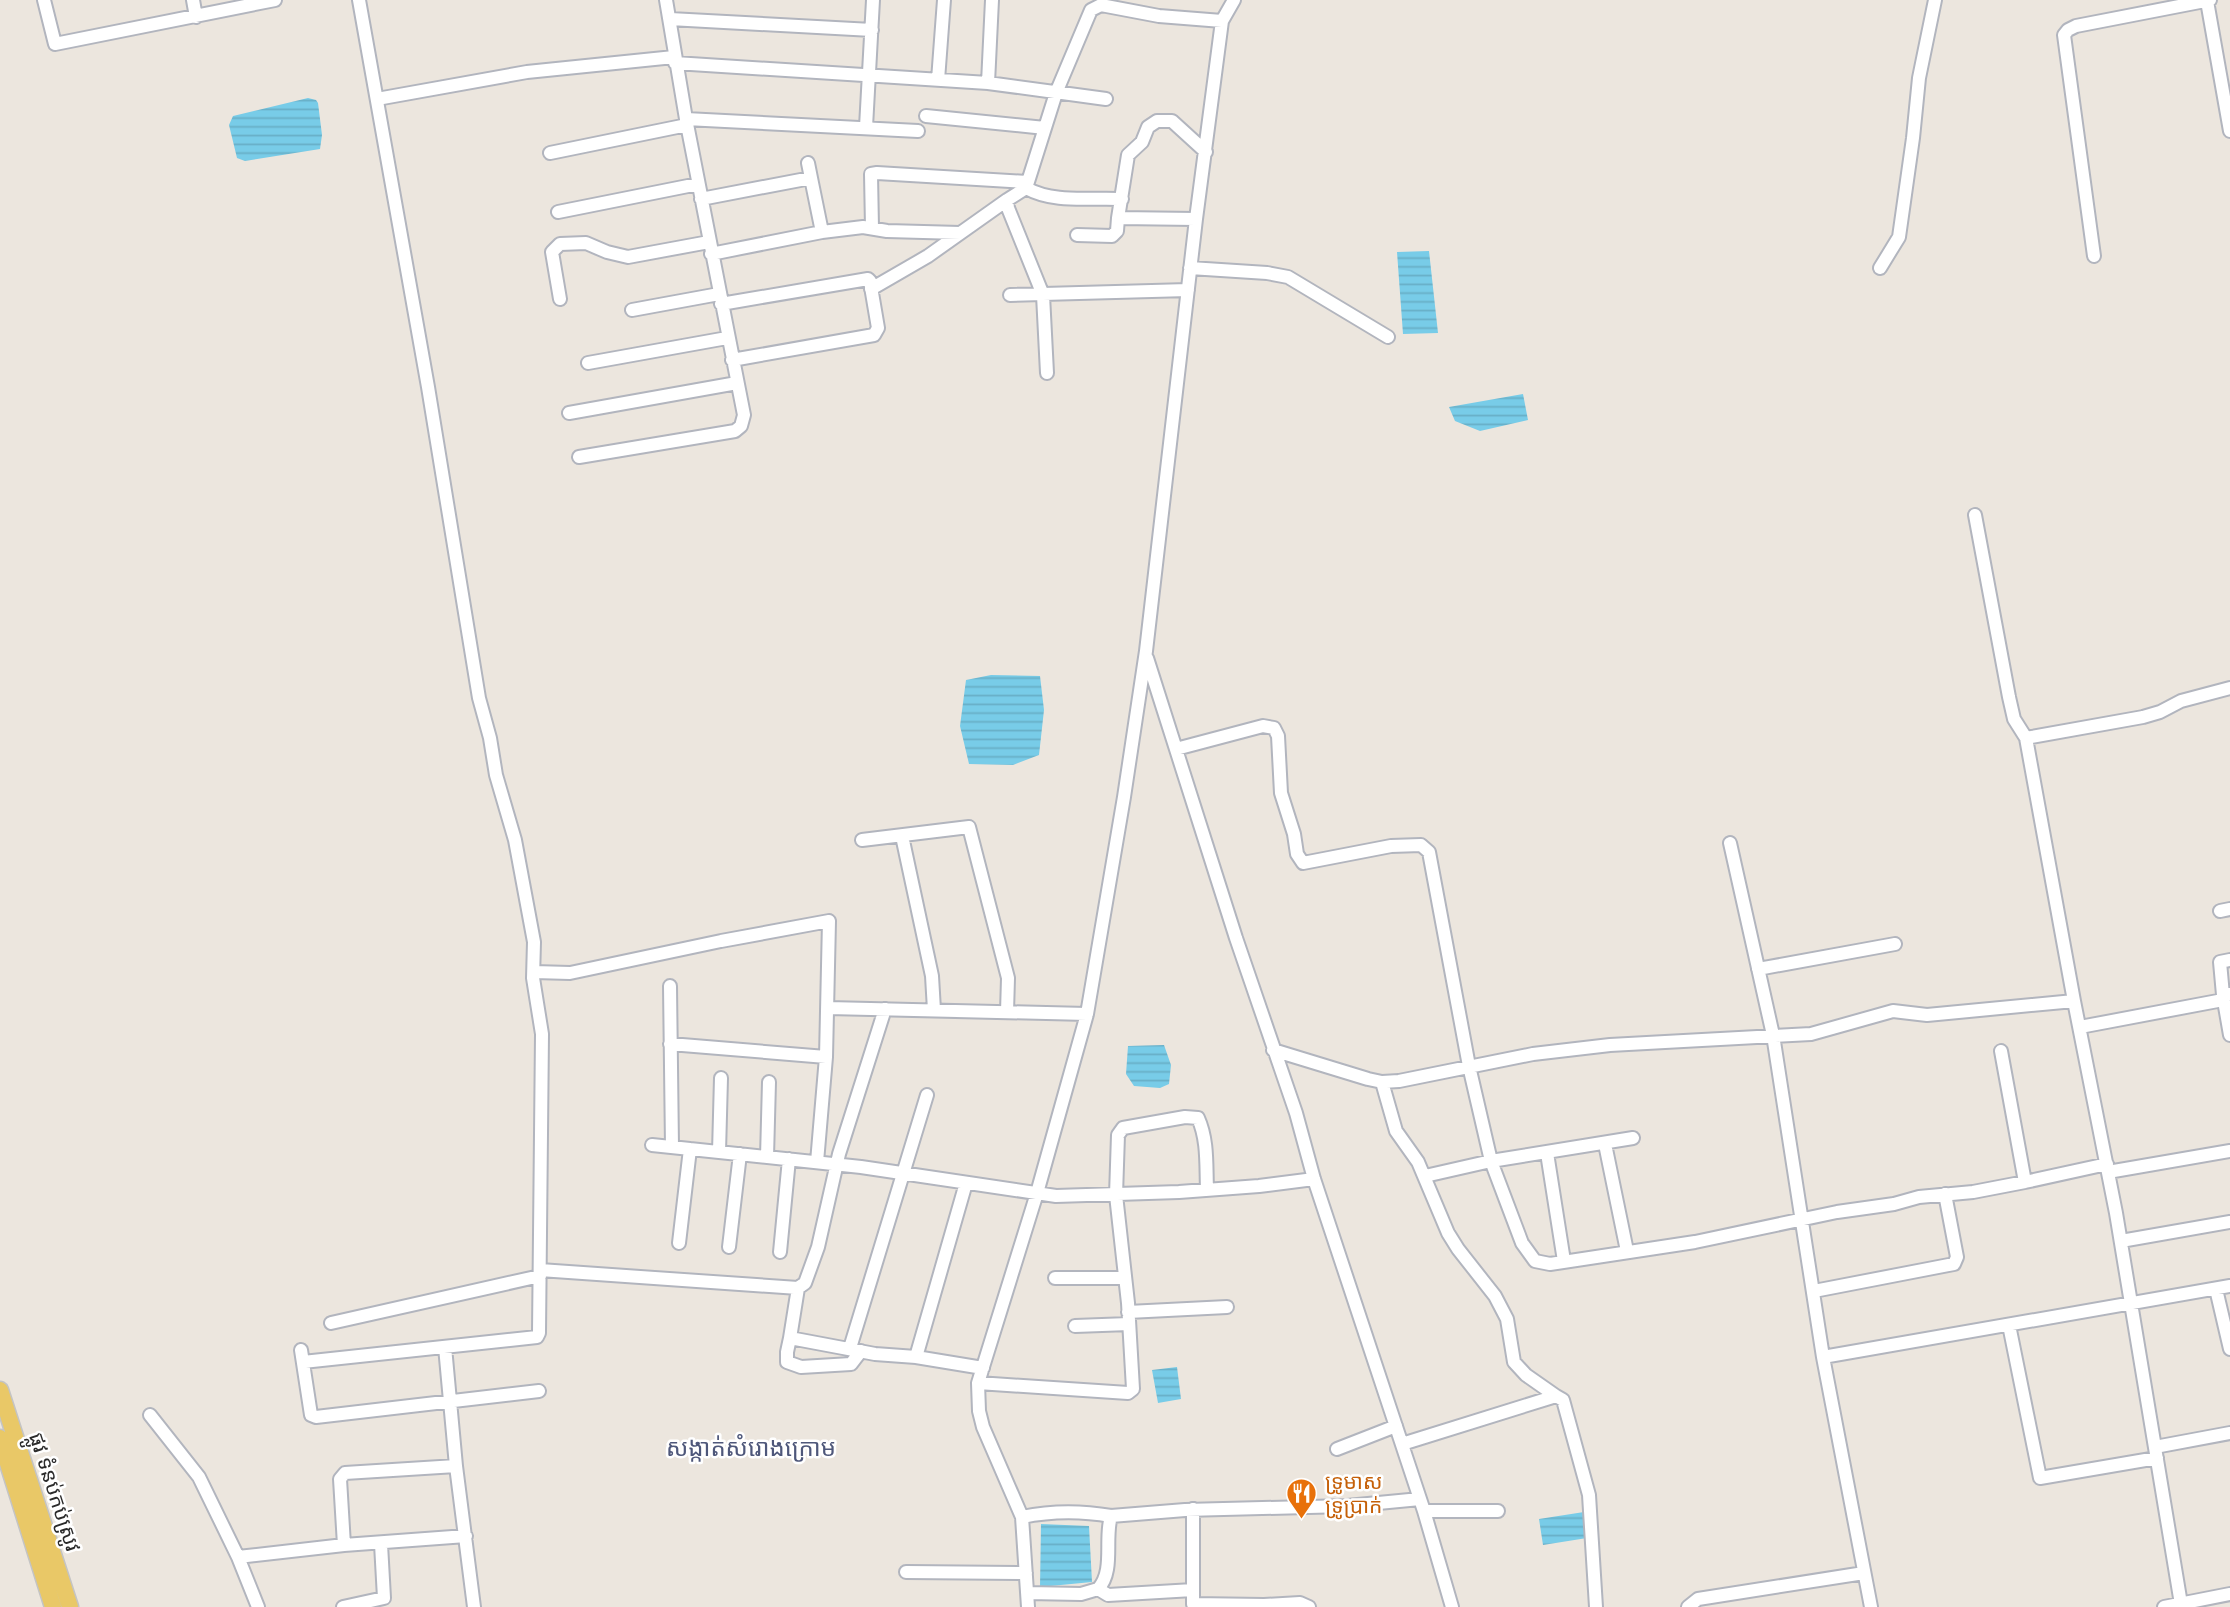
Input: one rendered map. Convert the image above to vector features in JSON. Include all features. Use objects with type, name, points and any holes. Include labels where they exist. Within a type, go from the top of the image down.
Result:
[{"type":"main road","name":"ផ្លូវ ទំនប់កប់ស្រូវ","points":[[0,1390],[70,1607]]},
{"type":"main road","name":"ផ្លូវ ទំនប់កប់ស្រូវ","points":[[0,1438],[53,1607]]},
{"type":"street","points":[[44,0],[55,44],[275,0]]},
{"type":"street","points":[[193,0],[196,16]]},
{"type":"street","points":[[359,0],[428,387],[478,698],[514,840],[534,942],[534,972],[542,1034],[539,1335],[444,1347],[302,1356],[311,1415],[316,1417],[539,1391]]},
{"type":"street","points":[[579,457],[735,431],[741,426],[744,415],[686,122],[666,0]]},
{"type":"street","points":[[866,127],[873,0]]},
{"type":"street","points":[[938,80],[944,0]]},
{"type":"street","points":[[988,83],[992,0]]},
{"type":"street","points":[[1028,1607],[1022,1517],[983,1427],[979,1411],[978,1383],[1037,1193],[1087,1014],[1146,651],[1222,21],[1234,0]]},
{"type":"street","points":[[1880,268],[1899,237],[1919,79],[1936,0]]},
{"type":"street","points":[[2094,256],[2064,35],[2068,30],[2076,26],[2209,0],[2230,131]]},
{"type":"street","points":[[871,289],[928,256],[1027,185],[1056,93],[1095,6],[1159,16],[1222,21]]},
{"type":"street","points":[[670,19],[872,30]]},
{"type":"street","points":[[377,99],[527,72],[675,60],[988,83],[1107,99]]},
{"type":"street","points":[[926,116],[1045,128]]},
{"type":"street","points":[[1077,235],[1112,236],[1117,231],[1128,155],[1142,142],[1148,127],[1157,121],[1172,121],[1206,152]]},
{"type":"street","points":[[550,153],[686,122],[918,131]]},
{"type":"street","points":[[808,163],[822,232]]},
{"type":"street","points":[[872,228],[871,174],[877,173],[1027,185],[1038,195],[1055,198],[1122,199]]},
{"type":"street","points":[[701,199],[811,178]]},
{"type":"street","points":[[558,212],[698,184]]},
{"type":"street","points":[[1007,200],[1043,295],[1047,373]]},
{"type":"street","points":[[1118,218],[1196,219]]},
{"type":"street","points":[[560,299],[552,252],[560,244],[586,243],[628,257],[863,227],[960,233]]},
{"type":"street","points":[[1191,268],[1288,276],[1388,337]]},
{"type":"street","points":[[632,310],[868,279],[878,328],[874,335],[732,360]]},
{"type":"street","points":[[1010,295],[1188,290]]},
{"type":"street","points":[[588,363],[727,338]]},
{"type":"street","points":[[569,413],[737,383]]},
{"type":"street","points":[[1975,515],[2014,719],[2026,738],[2121,1241],[2181,1604]]},
{"type":"street","points":[[1146,651],[1273,1049],[1296,1113],[1314,1179],[1422,1505],[1452,1607]]},
{"type":"street","points":[[2026,738],[2143,717],[2181,701],[2230,688]]},
{"type":"street","points":[[1176,749],[1263,726],[1273,728],[1278,736],[1281,793],[1294,834],[1297,855],[1303,863],[1391,846],[1421,845],[1429,852],[1469,1066],[1491,1161],[1517,1231],[1531,1257],[1543,1264],[1695,1242],[1919,1197],[1973,1192],[2107,1168],[2230,1151]]},
{"type":"street","points":[[862,840],[969,827],[1009,978],[1007,1012]]},
{"type":"street","points":[[902,836],[932,976],[934,1010]]},
{"type":"street","points":[[1730,843],[1773,1035],[1823,1357],[1871,1607]]},
{"type":"street","points":[[534,972],[569,973],[829,921],[826,1057],[817,1162]]},
{"type":"street","points":[[1758,969],[1895,944]]},
{"type":"street","points":[[2230,960],[2220,963],[2230,1035]]},
{"type":"street","points":[[670,986],[672,1147]]},
{"type":"street","points":[[2080,1027],[2226,996]]},
{"type":"street","points":[[1273,1049],[1382,1082],[1399,1081],[1533,1054],[1610,1045],[1819,1032],[1893,1011],[1927,1015],[2074,1002]]},
{"type":"street","points":[[828,1008],[1087,1014]]},
{"type":"street","points":[[331,1323],[540,1273],[798,1288],[805,1283],[818,1247],[837,1164],[885,1009]]},
{"type":"street","points":[[670,1044],[826,1057]]},
{"type":"street","points":[[2001,1051],[2025,1182]]},
{"type":"street","points":[[719,1152],[720,1078]]},
{"type":"street","points":[[767,1157],[769,1082]]},
{"type":"street","points":[[1382,1082],[1396,1131],[1418,1162],[1437,1212],[1453,1241],[1495,1296],[1507,1319],[1514,1362],[1526,1375],[1563,1400],[1589,1495],[1596,1607]]},
{"type":"street","points":[[798,1288],[787,1362],[801,1367],[851,1364],[902,1174],[927,1095]]},
{"type":"street","points":[[978,1383],[1128,1393],[1133,1388],[1125,1278],[1115,1195],[1118,1135],[1123,1128],[1198,1118],[1202,1128],[1207,1189]]},
{"type":"street","points":[[1425,1176],[1491,1161],[1633,1138]]},
{"type":"street","points":[[1605,1144],[1627,1251]]},
{"type":"street","points":[[652,1145],[837,1164],[1056,1196],[1259,1186],[1314,1179]]},
{"type":"street","points":[[679,1243],[690,1149]]},
{"type":"street","points":[[1547,1153],[1564,1261]]},
{"type":"street","points":[[729,1247],[740,1154]]},
{"type":"street","points":[[780,1252],[789,1159]]},
{"type":"street","points":[[916,1357],[966,1183]]},
{"type":"street","points":[[1814,1291],[1954,1264],[1957,1257],[1945,1194]]},
{"type":"street","points":[[2121,1241],[2230,1222]]},
{"type":"street","points":[[1055,1278],[1125,1278]]},
{"type":"street","points":[[1823,1357],[2230,1286]]},
{"type":"street","points":[[2216,1289],[2230,1349]]},
{"type":"street","points":[[1074,1326],[1227,1307]]},
{"type":"street","points":[[2009,1325],[2040,1478],[2230,1433]]},
{"type":"street","points":[[790,1338],[983,1368]]},
{"type":"street","points":[[444,1347],[474,1607]]},
{"type":"street","points":[[1402,1444],[1556,1396]]},
{"type":"street","points":[[150,1415],[199,1477],[238,1557],[258,1607]]},
{"type":"street","points":[[1337,1449],[1396,1426]]},
{"type":"street","points":[[344,1545],[340,1479],[345,1473],[456,1466]]},
{"type":"street","points":[[1022,1517],[1093,1513],[1111,1516],[1193,1509],[1422,1505],[1498,1511]]},
{"type":"street","points":[[1193,1509],[1193,1606],[1300,1603],[1309,1607]]},
{"type":"street","points":[[1028,1593],[1081,1594],[1098,1589],[1107,1576],[1108,1528],[1111,1516]]},
{"type":"street","points":[[238,1557],[344,1545],[466,1536]]},
{"type":"street","points":[[343,1607],[384,1598],[381,1544]]},
{"type":"street","points":[[906,1573],[1026,1573]]},
{"type":"street","points":[[1688,1607],[1698,1599],[1864,1573]]},
{"type":"street","points":[[1098,1589],[1108,1595],[1193,1590]]},
{"type":"street","points":[[2164,1607],[2230,1594]]},
{"type":"water","points":[[308,98],[318,103],[322,135],[320,149],[245,161],[237,158],[229,125],[233,116]]},
{"type":"water","points":[[1429,251],[1438,333],[1403,334],[1397,252]]},
{"type":"water","points":[[1523,394],[1528,420],[1480,431],[1455,421],[1449,407]]},
{"type":"water","points":[[991,675],[1040,676],[1044,710],[1039,755],[1013,765],[969,764],[960,726],[966,680]]},
{"type":"water","points":[[1164,1045],[1171,1065],[1169,1084],[1160,1088],[1134,1086],[1126,1074],[1128,1046]]},
{"type":"water","points":[[1177,1367],[1181,1399],[1158,1403],[1152,1370]]},
{"type":"water","points":[[1584,1512],[1587,1538],[1543,1545],[1539,1519]]},
{"type":"water","points":[[1041,1524],[1089,1526],[1092,1582],[1040,1587]]},
{"type":"place","name":"ទ្រូមាស ទ្រូប្រាក់","points":[[1302,1520]]},
{"type":"district","name":"សង្កាត់សំរោងក្រោម","points":[[751,1447]]}]
